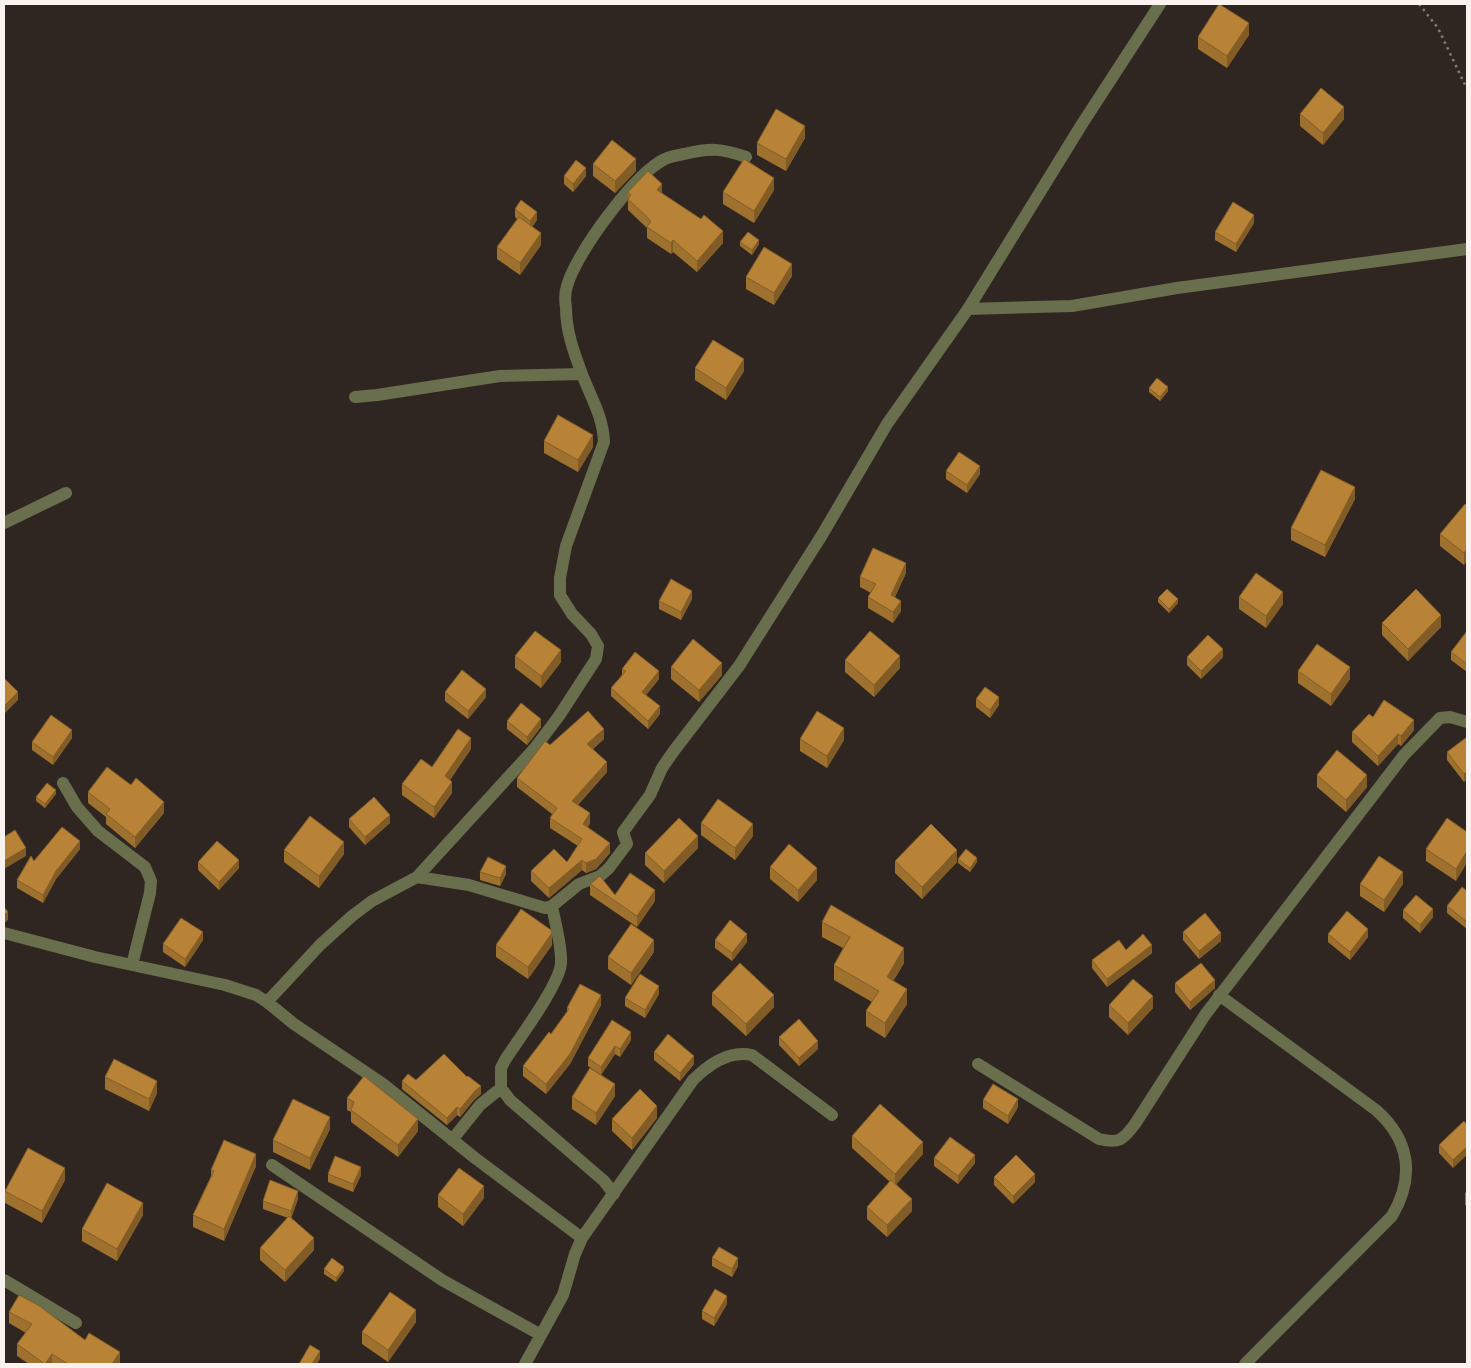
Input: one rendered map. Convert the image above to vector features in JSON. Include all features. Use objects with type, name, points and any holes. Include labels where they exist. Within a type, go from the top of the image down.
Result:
[{"type":"street","points":[[417,877],[469,885],[533,906],[545,908],[552,906],[580,884],[600,876],[610,868],[627,844],[623,832],[650,795],[662,768],[739,666],[822,535],[887,424],[968,309],[1077,132],[1160,4]]},
{"type":"street","points":[[267,1002],[320,945],[352,916],[372,901],[417,877],[534,749],[560,716],[596,659],[598,646],[591,634],[572,614],[560,595],[560,578],[566,546],[604,442],[603,426],[582,374],[569,334],[565,308],[567,286],[583,253],[619,201],[646,171],[667,158],[708,148],[730,151],[746,157]]},
{"type":"street","points":[[968,309],[1072,306],[1177,288],[1467,249]]},
{"type":"street","points":[[355,397],[377,396],[500,376],[582,374]]},
{"type":"street","points":[[4,523],[66,493]]},
{"type":"street","points":[[978,1064],[1099,1139],[1112,1142],[1121,1140],[1135,1124],[1191,1034],[1404,755],[1440,718],[1450,717],[1467,722]]},
{"type":"street","points":[[63,783],[77,807],[98,831],[145,867],[151,881],[150,893],[132,965]]},
{"type":"street","points":[[552,906],[562,958],[560,972],[553,987],[504,1060],[501,1068],[501,1088],[510,1100],[532,1120],[604,1180],[614,1194]]},
{"type":"street","points":[[4,933],[95,957],[225,985],[245,991],[267,1002],[294,1024],[383,1084],[452,1140],[582,1238]]},
{"type":"street","points":[[1220,995],[1388,1120],[1402,1143],[1406,1157],[1406,1171],[1401,1200],[1392,1216],[1245,1364]]},
{"type":"street","points":[[525,1364],[567,1286],[575,1254],[582,1238],[703,1070],[732,1055],[742,1052],[752,1055],[832,1115]]},
{"type":"street","points":[[452,1140],[480,1105],[501,1088]]},
{"type":"street","points":[[272,1165],[442,1280],[541,1335]]},
{"type":"street","points":[[4,1280],[76,1323]]},
{"type":"path","points":[[1419,4],[1438,28],[1467,89]]},
{"type":"building","points":[[1219,4],[1249,23],[1227,56],[1198,37]]},
{"type":"building","points":[[1321,88],[1344,107],[1323,133],[1300,114]]},
{"type":"building","points":[[776,109],[805,126],[786,159],[757,143]]},
{"type":"building","points":[[612,140],[636,159],[615,181],[593,164]]},
{"type":"building","points":[[744,159],[774,178],[754,211],[723,192]]},
{"type":"building","points":[[576,160],[586,168],[573,184],[564,176]]},
{"type":"building","points":[[648,171],[662,184],[657,190],[701,219],[704,215],[723,231],[697,261],[673,240],[671,243],[647,227],[651,221],[628,199],[631,195],[628,192]]},
{"type":"building","points":[[521,200],[537,212],[530,221],[515,209]]},
{"type":"building","points":[[1233,202],[1254,215],[1236,244],[1215,232]]},
{"type":"building","points":[[519,217],[541,233],[520,263],[497,247]]},
{"type":"building","points":[[748,232],[759,240],[752,250],[740,242]]},
{"type":"building","points":[[764,247],[792,264],[774,293],[746,277]]},
{"type":"building","points":[[713,340],[744,359],[726,388],[695,368]]},
{"type":"building","points":[[1157,378],[1168,387],[1160,397],[1149,388]]},
{"type":"building","points":[[558,415],[593,435],[578,460],[544,441]]},
{"type":"building","points":[[959,452],[980,466],[967,485],[946,471]]},
{"type":"building","points":[[1321,470],[1355,487],[1325,545],[1291,528]]},
{"type":"building","points":[[1465,504],[1467,506],[1467,549],[1464,553],[1440,534]]},
{"type":"building","points":[[873,548],[906,563],[891,595],[901,601],[893,612],[868,597],[876,584],[860,577]]},
{"type":"building","points":[[1256,573],[1283,592],[1266,616],[1239,597]]},
{"type":"building","points":[[671,579],[692,591],[681,612],[659,601]]},
{"type":"building","points":[[1167,589],[1178,599],[1169,609],[1158,598]]},
{"type":"building","points":[[1416,589],[1441,615],[1408,649],[1382,623]]},
{"type":"building","points":[[535,631],[561,650],[541,676],[515,656]]},
{"type":"building","points":[[870,631],[900,656],[874,685],[845,660]]},
{"type":"building","points":[[1467,631],[1467,664],[1451,652]]},
{"type":"building","points":[[1208,635],[1223,649],[1201,671],[1187,657]]},
{"type":"building","points":[[693,639],[722,663],[699,690],[671,667]]},
{"type":"building","points":[[1317,644],[1350,667],[1331,694],[1298,671]]},
{"type":"building","points":[[635,652],[659,671],[642,692],[660,706],[648,721],[611,688],[626,671],[622,669]]},
{"type":"building","points":[[462,670],[486,689],[468,711],[445,692]]},
{"type":"building","points":[[4,678],[18,692],[4,706]]},
{"type":"building","points":[[985,687],[999,697],[990,710],[976,699]]},
{"type":"building","points":[[1384,700],[1414,720],[1401,736],[1398,734],[1378,756],[1352,732],[1369,714],[1373,717]]},
{"type":"building","points":[[521,703],[541,719],[527,737],[507,721]]},
{"type":"building","points":[[588,711],[604,729],[587,744],[607,762],[572,801],[590,813],[583,824],[610,843],[596,859],[586,863],[582,860],[549,888],[531,871],[554,849],[567,862],[582,839],[550,818],[557,808],[517,778],[545,741],[550,745]]},
{"type":"building","points":[[817,711],[844,728],[827,756],[800,739]]},
{"type":"building","points":[[51,715],[72,730],[53,757],[32,742]]},
{"type":"building","points":[[458,729],[471,738],[445,776],[452,782],[434,807],[402,784],[421,759],[432,767]]},
{"type":"building","points":[[1467,737],[1467,771],[1464,774],[1447,752]]},
{"type":"building","points":[[1337,750],[1367,775],[1346,800],[1317,775]]},
{"type":"building","points":[[107,767],[131,785],[136,778],[164,802],[135,837],[106,814],[110,809],[88,792]]},
{"type":"building","points":[[47,783],[56,790],[45,804],[36,797]]},
{"type":"building","points":[[374,797],[390,815],[365,837],[349,819]]},
{"type":"building","points":[[718,799],[753,824],[735,848],[701,823]]},
{"type":"building","points":[[310,816],[344,842],[319,876],[284,850]]},
{"type":"building","points":[[679,818],[698,836],[664,871],[645,853]]},
{"type":"building","points":[[1447,818],[1467,832],[1467,851],[1456,869],[1426,849]]},
{"type":"building","points":[[931,824],[957,850],[922,887],[895,861]]},
{"type":"building","points":[[62,827],[80,841],[56,871],[43,895],[17,880],[31,856],[34,861]]},
{"type":"building","points":[[15,830],[26,848],[4,861],[4,837]]},
{"type":"building","points":[[217,841],[239,860],[219,882],[198,862]]},
{"type":"building","points":[[789,844],[817,868],[798,890],[770,867]]},
{"type":"building","points":[[966,849],[977,858],[970,868],[958,859]]},
{"type":"building","points":[[1379,856],[1403,872],[1384,900],[1360,884]]},
{"type":"building","points":[[488,857],[506,866],[500,878],[480,872]]},
{"type":"building","points":[[630,873],[655,890],[637,916],[590,884],[600,876],[615,895]]},
{"type":"building","points":[[1462,887],[1467,891],[1467,922],[1447,906]]},
{"type":"building","points":[[1416,895],[1433,909],[1420,925],[1403,910]]},
{"type":"building","points":[[831,905],[904,948],[887,977],[907,989],[885,1023],[866,1011],[879,991],[834,965],[850,937],[822,922]]},
{"type":"building","points":[[4,907],[8,912],[4,915]]},
{"type":"building","points":[[521,909],[551,930],[552,933],[528,967],[496,945]]},
{"type":"building","points":[[1347,911],[1368,929],[1350,952],[1328,934]]},
{"type":"building","points":[[1205,913],[1221,933],[1199,951],[1183,932]]},
{"type":"building","points":[[181,918],[203,932],[185,959],[163,944]]},
{"type":"building","points":[[730,920],[747,934],[732,953],[715,940]]},
{"type":"building","points":[[631,924],[654,940],[631,973],[608,957]]},
{"type":"building","points":[[1143,934],[1152,945],[1107,979],[1092,960],[1119,940],[1126,950]]},
{"type":"building","points":[[740,963],[774,995],[746,1024],[712,993]]},
{"type":"building","points":[[1201,963],[1215,980],[1190,1002],[1175,983]]},
{"type":"building","points":[[640,974],[659,986],[645,1010],[625,998]]},
{"type":"building","points":[[1133,979],[1153,996],[1128,1023],[1109,1005]]},
{"type":"building","points":[[580,984],[601,995],[570,1054],[546,1084],[523,1066],[549,1032],[551,1034],[569,1009],[567,1008]]},
{"type":"building","points":[[799,1019],[818,1041],[799,1058],[779,1037]]},
{"type":"building","points":[[612,1020],[631,1032],[620,1049],[615,1046],[601,1067],[588,1058]]},
{"type":"building","points":[[668,1034],[694,1056],[680,1073],[654,1052]]},
{"type":"building","points":[[444,1054],[467,1077],[481,1086],[460,1109],[457,1107],[447,1118],[402,1081],[408,1074],[416,1080]]},
{"type":"building","points":[[114,1059],[157,1081],[149,1099],[105,1077]]},
{"type":"building","points":[[590,1068],[615,1084],[596,1113],[572,1097]]},
{"type":"building","points":[[364,1076],[418,1119],[398,1145],[351,1110],[354,1102],[347,1098]]},
{"type":"building","points":[[993,1084],[1018,1099],[1008,1116],[983,1100]]},
{"type":"building","points":[[640,1089],[657,1106],[632,1138],[612,1119]]},
{"type":"building","points":[[293,1099],[330,1117],[310,1158],[273,1140]]},
{"type":"building","points":[[880,1104],[923,1142],[895,1174],[852,1136]]},
{"type":"building","points":[[1464,1121],[1467,1125],[1467,1147],[1453,1160],[1439,1145]]},
{"type":"building","points":[[950,1137],[975,1155],[958,1176],[934,1158]]},
{"type":"building","points":[[224,1140],[256,1154],[224,1229],[193,1215],[214,1171],[211,1170]]},
{"type":"building","points":[[28,1148],[65,1168],[42,1211],[5,1191]]},
{"type":"building","points":[[1016,1155],[1035,1174],[1013,1196],[994,1177]]},
{"type":"building","points":[[335,1156],[361,1167],[353,1184],[328,1174]]},
{"type":"building","points":[[459,1168],[484,1186],[463,1214],[438,1195]]},
{"type":"building","points":[[270,1180],[298,1191],[291,1211],[263,1201]]},
{"type":"building","points":[[891,1180],[912,1199],[887,1225],[867,1207]]},
{"type":"building","points":[[107,1183],[143,1203],[117,1249],[82,1229]]},
{"type":"building","points":[[289,1216],[314,1238],[285,1270],[260,1248]]},
{"type":"building","points":[[719,1247],[738,1258],[732,1269],[712,1258]]},
{"type":"building","points":[[332,1258],[344,1267],[336,1278],[324,1269]]},
{"type":"building","points":[[715,1289],[727,1296],[714,1318],[702,1311]]},
{"type":"building","points":[[390,1292],[416,1310],[388,1350],[362,1332]]},
{"type":"building","points":[[19,1295],[38,1305],[85,1340],[89,1333],[120,1352],[112,1364],[68,1364],[52,1354],[45,1364],[17,1344],[32,1324],[9,1312]]},
{"type":"building","points":[[310,1345],[320,1351],[312,1364],[299,1364]]}]
